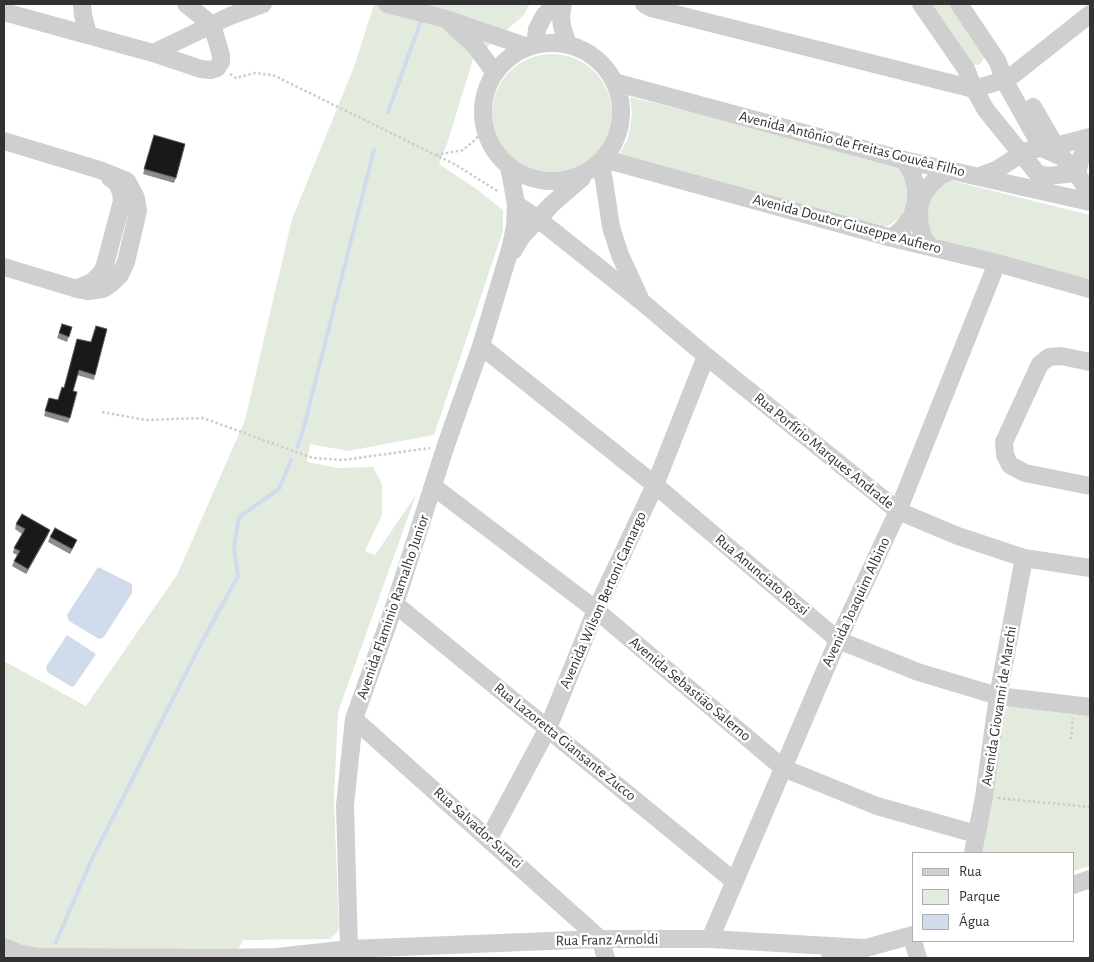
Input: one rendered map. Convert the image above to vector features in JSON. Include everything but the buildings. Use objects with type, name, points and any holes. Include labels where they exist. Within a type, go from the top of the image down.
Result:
[{"type":"street","points":[[82,4],[88,34]]},
{"type":"street","points":[[4,12],[88,34],[201,69],[210,70],[217,68],[222,62],[212,25],[186,4]]},
{"type":"street","points":[[153,53],[212,25],[235,10],[263,4]]},
{"type":"street","points":[[387,4],[444,18],[532,46]]},
{"type":"street","points":[[532,46],[537,28],[544,16],[555,4]]},
{"type":"street","points":[[563,4],[561,16],[568,45]]},
{"type":"street","points":[[644,4],[650,8],[994,82],[1090,14]]},
{"type":"street","points":[[921,4],[966,70],[994,82],[1039,153],[1037,173],[1048,176],[1077,173]]},
{"type":"street","points":[[958,4],[998,62],[986,110],[1039,153],[1077,173],[1090,196]]},
{"type":"street","points":[[444,18],[475,46],[495,73]]},
{"type":"street","points":[[552,43],[568,45],[587,52],[603,65],[614,82],[620,102],[621,122],[615,142],[598,164],[577,177],[549,182],[528,177],[509,166],[498,156],[485,128],[483,105],[487,88],[495,73],[509,57],[532,46],[552,43]]},
{"type":"street","name":"Avenida Antônio de Freitas Gouvêa Filho","points":[[614,82],[904,160],[1090,202]]},
{"type":"street","points":[[980,176],[1039,153],[1090,139]]},
{"type":"street","points":[[1077,173],[1080,158],[1090,139]]},
{"type":"street","points":[[4,141],[100,170],[126,181],[136,198],[138,211],[126,262],[112,284],[103,289],[89,291],[77,289],[4,267]]},
{"type":"street","points":[[892,238],[912,216],[916,202],[916,187],[912,173],[904,160]]},
{"type":"street","name":"Avenida Flaminio Ramalho Junior","points":[[504,266],[522,236],[552,204],[598,164]]},
{"type":"street","name":"Avenida Doutor Giuseppe Aufiero","points":[[598,164],[997,263],[1090,289]]},
{"type":"street","name":"Rua Porfírio Marques Andrade","points":[[598,164],[604,180],[611,227],[623,262],[641,301]]},
{"type":"street","name":"Avenida Flaminio Ramalho Junior","points":[[349,954],[345,805],[354,719],[434,487],[512,240],[516,204],[509,166]]},
{"type":"street","points":[[930,247],[923,237],[920,226],[920,203],[932,183],[941,175],[952,171]]},
{"type":"street","name":"Rua Porfírio Marques Andrade","points":[[516,204],[538,219],[641,301],[898,511],[958,536],[1024,558],[1090,568]]},
{"type":"street","name":"Avenida Joaquim Albino","points":[[710,938],[838,640],[898,511],[997,263]]},
{"type":"street","name":"Rua Anunciato Rossi","points":[[480,346],[654,485],[838,640],[918,672],[998,696],[1082,706]]},
{"type":"street","name":"Avenida Wilson Bertoni Camargo","points":[[489,838],[548,728],[596,610],[654,485],[706,356]]},
{"type":"street","points":[[1090,362],[1061,356],[1049,357],[1040,364],[1004,442],[1005,455],[1010,465],[1025,473],[1090,486]]},
{"type":"street","name":"Avenida Sebastião Salerno","points":[[434,487],[596,610],[783,768],[877,806],[976,834]]},
{"type":"street","name":"Avenida Giovanni de Marchi","points":[[973,852],[984,797],[998,696],[1024,558]]},
{"type":"street","name":"Rua Lazoretta Giansante Zucco","points":[[395,604],[734,881]]},
{"type":"street","name":"Rua Salvador Suraci","points":[[354,719],[600,939]]},
{"type":"street","points":[[1074,885],[1090,880]]},
{"type":"street","name":"Rua Franz Arnoldi","points":[[4,946],[18,953],[67,958],[277,957],[600,939],[710,938],[864,948]]},
{"type":"street","points":[[830,958],[864,948],[912,938]]},
{"type":"street","points":[[600,939],[606,958]]},
{"type":"street","points":[[914,942],[918,958]]},
{"type":"path","points":[[236,78],[255,73],[273,75],[435,155],[497,190],[516,204]]},
{"type":"path","points":[[435,155],[463,150],[485,128]]},
{"type":"path","points":[[102,412],[146,420],[203,418],[313,458],[343,460],[446,445]]},
{"type":"path","points":[[1071,739],[1082,706]]},
{"type":"path","points":[[984,797],[1090,807]]},
{"type":"green space","points":[[374,4],[530,4],[523,16],[473,59],[439,164],[475,188],[503,210],[503,231],[434,435],[348,451],[310,444],[307,462],[338,468],[373,467],[382,484],[382,515],[365,551],[375,555],[416,495],[338,712],[334,798],[339,930],[330,939],[243,940],[234,958],[4,958],[4,661],[86,706],[177,575],[245,420],[292,219],[354,67]]},
{"type":"green space","points":[[930,4],[951,4],[983,53],[984,58],[979,65],[970,65]]},
{"type":"green space","points":[[552,54],[564,55],[575,59],[585,64],[594,72],[602,81],[607,91],[611,102],[611,126],[607,137],[602,147],[594,156],[585,164],[575,169],[564,173],[552,174],[540,173],[529,169],[519,164],[510,156],[502,147],[497,137],[493,126],[492,114],[493,102],[497,91],[502,81],[510,72],[519,64],[529,59],[540,55]]},
{"type":"green space","points":[[630,97],[898,163],[912,184],[903,215],[890,225],[882,227],[616,159],[628,139],[632,115]]},
{"type":"green space","points":[[949,180],[1090,215],[1090,282],[936,244],[924,223],[932,191]]},
{"type":"green space","points":[[1008,706],[1090,713],[1090,866],[1074,871],[1074,852],[980,852],[1004,712]]},
{"type":"water","points":[[98,567],[132,584],[132,593],[104,637],[99,639],[69,621],[67,615]]},
{"type":"water","points":[[67,635],[96,654],[72,687],[47,672],[46,667]]},
{"type":"waterway","points":[[388,112],[422,18]]},
{"type":"waterway","points":[[297,447],[302,434],[374,150]]},
{"type":"waterway","points":[[56,942],[91,861],[196,653],[238,576],[234,547],[239,517],[279,489],[291,460]]}]
